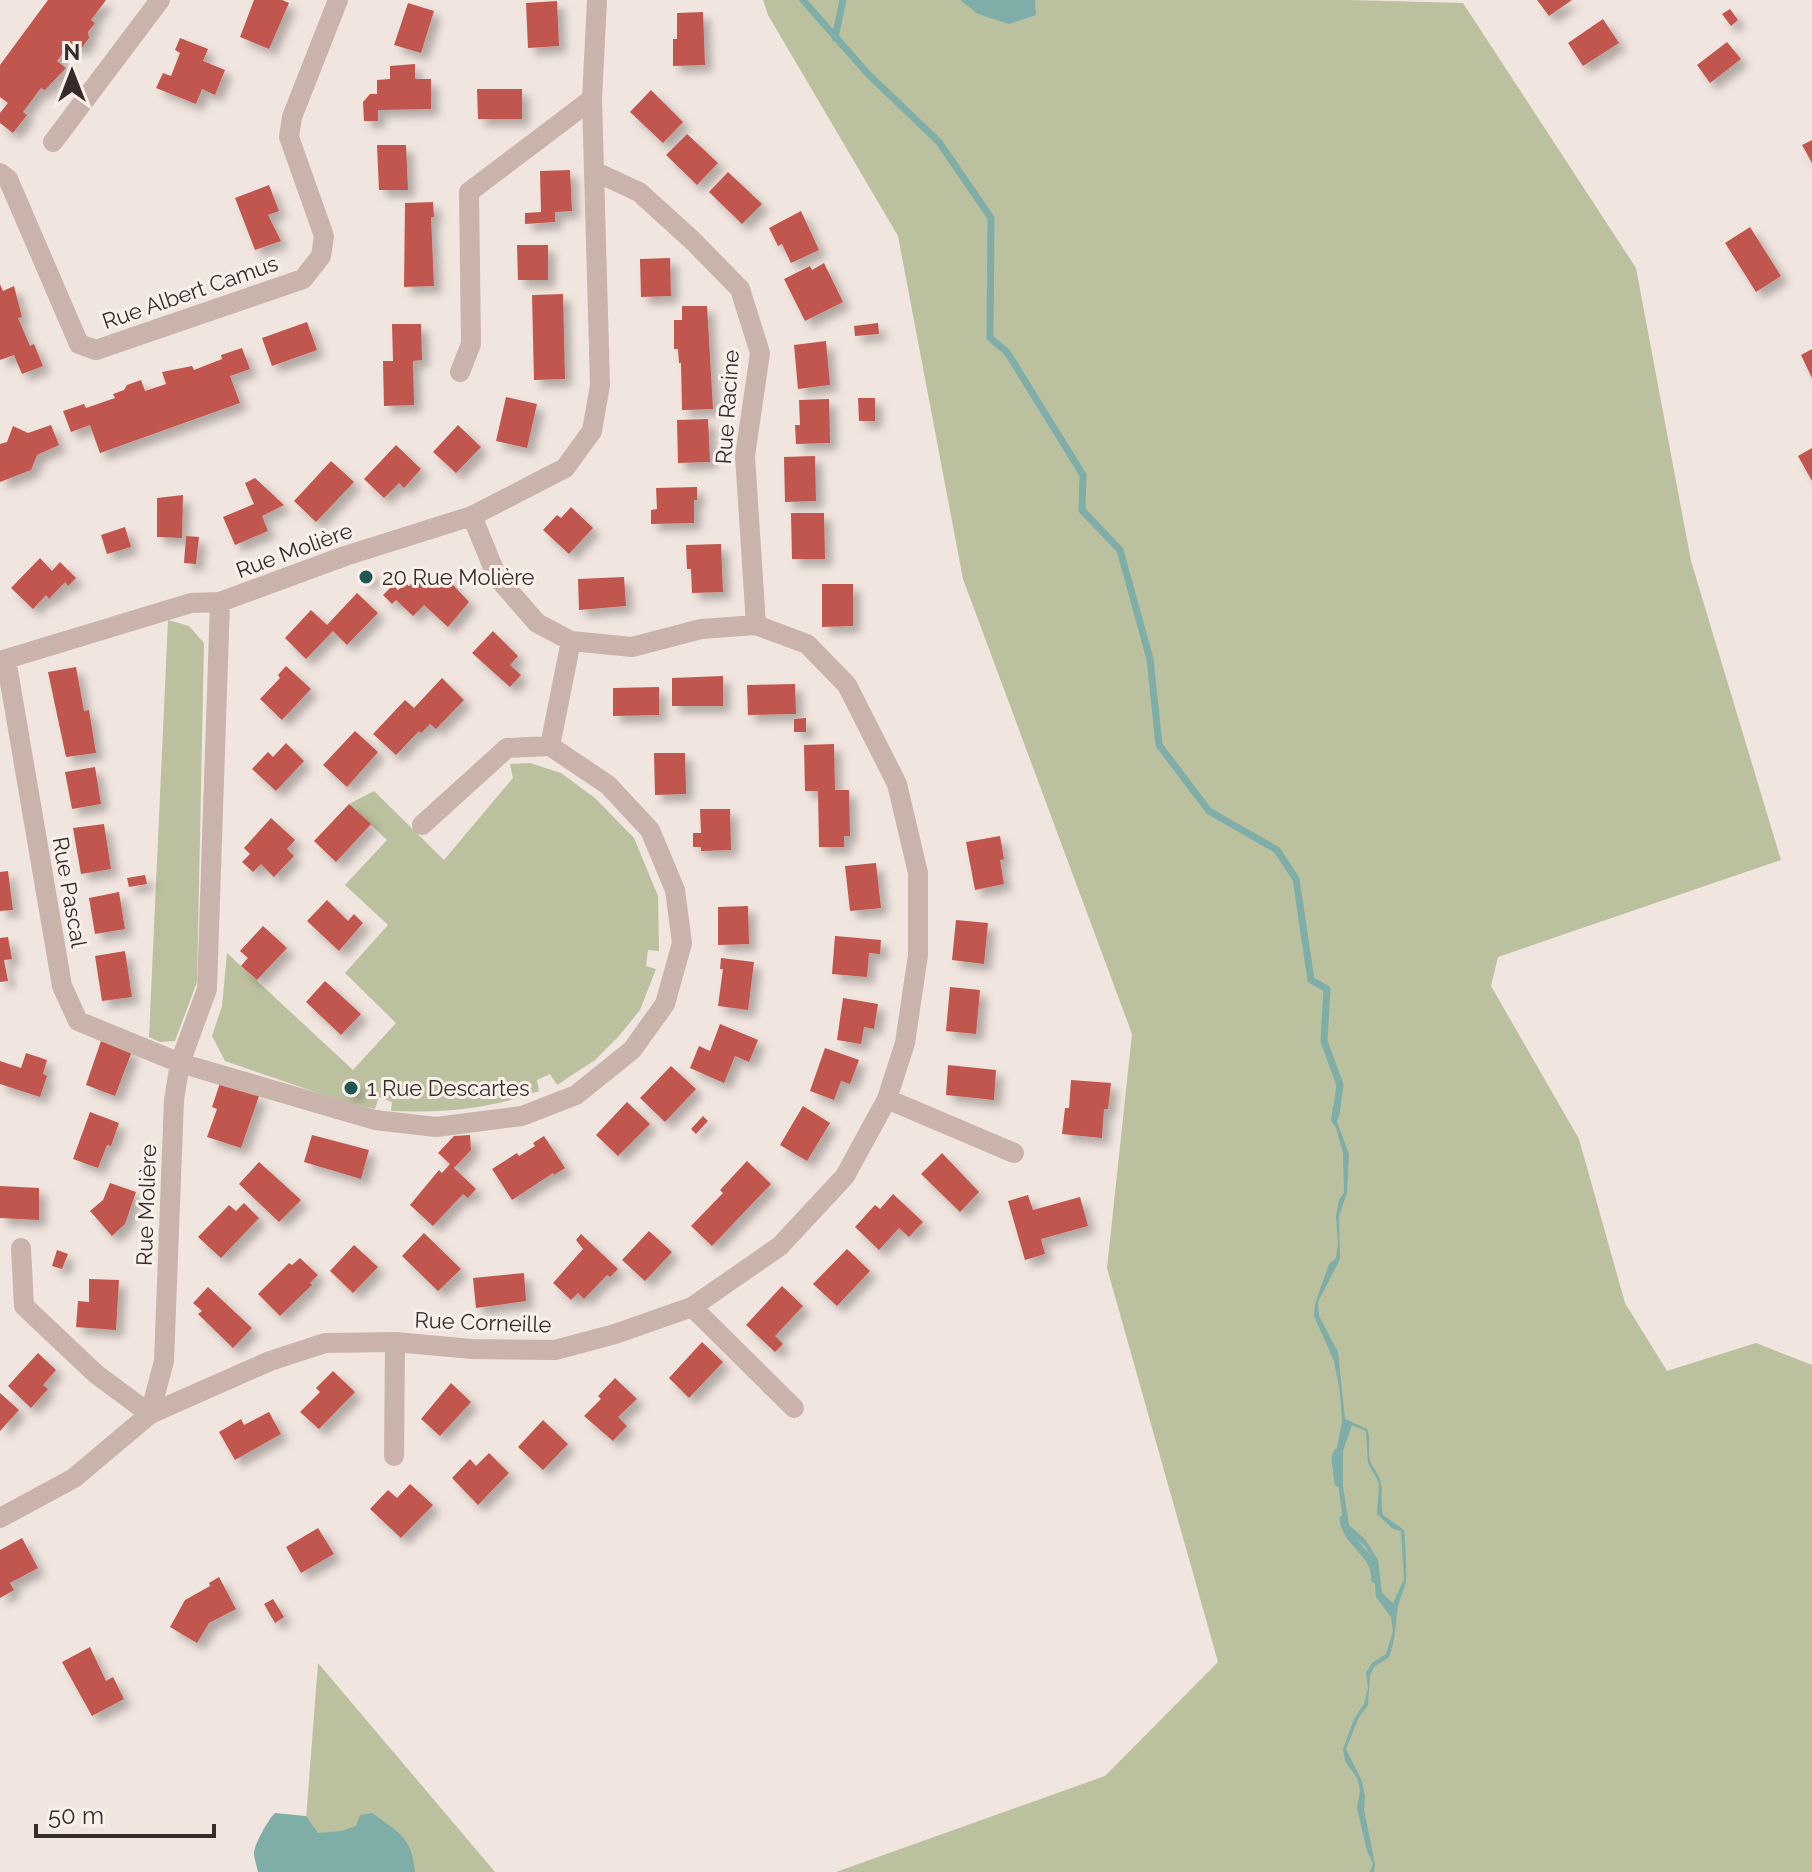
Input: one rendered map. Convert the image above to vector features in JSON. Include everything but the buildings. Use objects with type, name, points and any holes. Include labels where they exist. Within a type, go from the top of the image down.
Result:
[{"type":"street","points":[[53,142],[160,0]]},
{"type":"street","name":"Rue Albert Camus","points":[[0,173],[8,179],[79,344],[96,350],[303,279],[321,256],[324,236],[289,137],[292,117],[338,0]]},
{"type":"street","name":"Rue Molière","points":[[150,1414],[164,1361],[174,1100],[180,1063],[207,989],[220,602],[345,556],[472,516],[565,468],[592,431],[600,385],[592,99],[597,0]]},
{"type":"street","points":[[460,372],[471,344],[469,192],[592,99]]},
{"type":"street","name":"Rue Racine","points":[[594,171],[639,192],[740,289],[760,353],[745,456],[756,625]]},
{"type":"street","name":"Rue Corneille","points":[[0,1518],[74,1478],[150,1414],[270,1361],[325,1343],[395,1342],[472,1349],[555,1350],[615,1334],[692,1307],[780,1246],[845,1176],[887,1099],[905,1043],[918,955],[918,873],[897,784],[847,685],[807,644],[756,625],[701,629],[632,647],[571,641],[537,623],[497,577],[472,516]]},
{"type":"street","points":[[3,660],[191,603],[220,602]]},
{"type":"street","points":[[422,825],[507,748],[550,746],[571,641]]},
{"type":"street","name":"Rue Pascal","points":[[3,660],[62,986],[78,1021],[180,1063],[375,1120],[436,1127],[522,1116],[576,1095],[632,1050],[665,1004],[682,943],[675,890],[650,830],[608,785],[550,746]]},
{"type":"street","points":[[887,1099],[1014,1153]]},
{"type":"street","points":[[21,1248],[24,1306],[96,1374],[150,1414]]},
{"type":"street","points":[[692,1307],[794,1408]]},
{"type":"street","points":[[394,1456],[395,1342]]},
{"type":"green space","points":[[763,0],[1349,0],[1463,3],[1636,268],[1691,561],[1781,860],[1498,957],[1491,986],[1579,1139],[1625,1303],[1667,1371],[1756,1343],[1812,1365],[1812,1872],[836,1872],[1105,1776],[1218,1662],[1107,1268],[1132,1034],[963,579],[898,236],[768,15]]},
{"type":"green space","points":[[168,620],[189,626],[204,643],[197,982],[175,1041],[160,1042],[149,1037]]},
{"type":"green space","points":[[530,763],[561,773],[595,798],[634,838],[658,896],[659,951],[648,950],[646,966],[656,969],[640,1010],[595,1060],[557,1085],[550,1074],[537,1080],[539,1091],[503,1102],[448,1110],[410,1111],[391,1111],[392,1102],[379,1097],[375,1109],[344,1102],[225,1061],[212,1036],[222,1006],[227,953],[353,1070],[396,1023],[345,973],[388,925],[345,885],[387,840],[349,804],[374,791],[444,860],[513,778],[510,764]]},
{"type":"green space","points":[[318,1663],[495,1872],[302,1872]]},
{"type":"water","points":[[960,0],[1035,0],[1036,15],[1009,24],[978,14]]},
{"type":"water","points":[[1333,1106],[1340,1110],[1337,1122],[1349,1154],[1347,1193],[1339,1216],[1340,1259],[1318,1302],[1319,1316],[1338,1352],[1345,1419],[1367,1429],[1370,1460],[1381,1483],[1383,1515],[1404,1530],[1406,1582],[1398,1606],[1391,1650],[1389,1657],[1374,1667],[1370,1675],[1368,1705],[1359,1717],[1346,1749],[1362,1781],[1364,1810],[1375,1864],[1374,1872],[1370,1872],[1373,1863],[1367,1851],[1357,1808],[1360,1790],[1357,1778],[1345,1761],[1343,1749],[1354,1719],[1364,1704],[1368,1688],[1366,1673],[1372,1663],[1386,1654],[1393,1631],[1391,1617],[1376,1597],[1373,1560],[1365,1546],[1344,1529],[1335,1459],[1342,1421],[1340,1393],[1334,1361],[1314,1316],[1315,1304],[1329,1264],[1336,1258],[1336,1216],[1339,1200],[1344,1193],[1343,1153],[1331,1120]],"holes":[[[1352,1425],[1366,1431],[1368,1463],[1379,1483],[1377,1514],[1393,1529],[1401,1531],[1404,1579],[1393,1603],[1382,1593],[1378,1560],[1365,1539],[1349,1525],[1343,1486],[1343,1451]]]},
{"type":"water","points":[[275,1813],[306,1816],[318,1833],[356,1826],[360,1815],[372,1813],[397,1831],[407,1843],[415,1872],[258,1872],[255,1849]]},
{"type":"waterway","points":[[803,0],[868,74],[939,142],[991,218],[990,338],[1007,352],[1083,475],[1082,510],[1120,550],[1150,659],[1159,745],[1209,811],[1277,850],[1296,879],[1311,980],[1327,989],[1324,1041],[1340,1085],[1336,1114]]},
{"type":"waterway","points":[[835,38],[843,0]]},
{"type":"waterway","points":[[1337,1452],[1338,1483]]},
{"type":"waterway","points":[[1343,1519],[1349,1535],[1370,1561],[1375,1580]]},
{"type":"place","name":"20 Rue Molière","points":[[366,577]]},
{"type":"place","name":"1 Rue Descartes","points":[[351,1088]]}]
